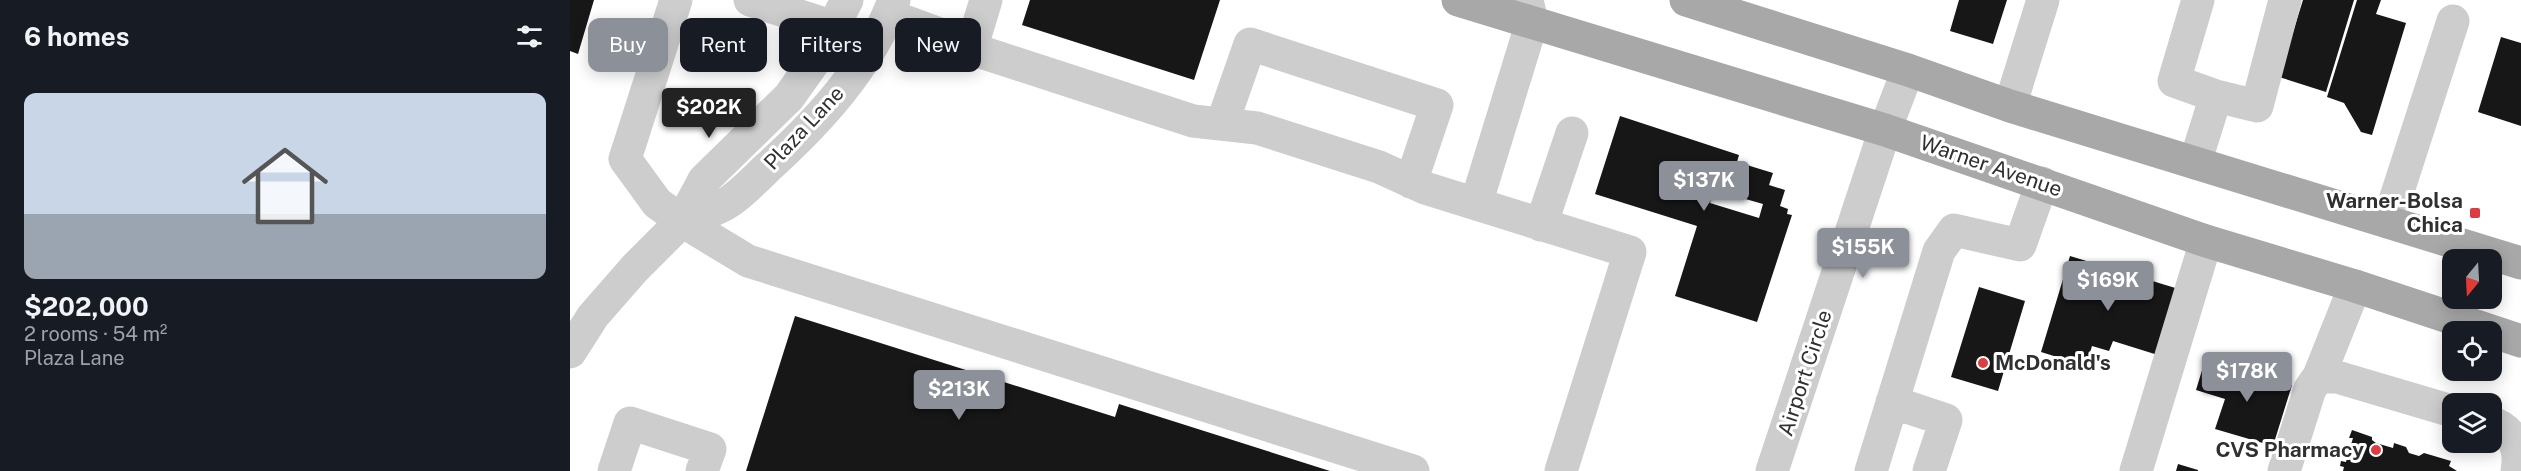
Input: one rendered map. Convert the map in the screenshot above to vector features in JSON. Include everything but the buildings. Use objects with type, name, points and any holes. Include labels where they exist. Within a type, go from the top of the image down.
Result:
[{"type":"main road","name":"Warner Avenue","points":[[1458,0],[1530,11],[2042,183],[2206,241],[2355,286],[2521,341]]},
{"type":"main road","points":[[1686,0],[1908,70],[2010,106],[2521,263]]},
{"type":"street","points":[[676,0],[625,159],[657,203],[682,221],[748,261],[1413,471]]},
{"type":"street","points":[[750,0],[841,13]]},
{"type":"street","points":[[981,18],[986,0]]},
{"type":"street","points":[[2010,106],[2043,0]]},
{"type":"street","points":[[2198,0],[2174,81],[2216,96],[2257,106],[2285,0]]},
{"type":"street","points":[[891,8],[912,18]]},
{"type":"street","name":"Plaza Lane","points":[[682,221],[731,201],[802,137],[833,103],[858,66],[891,8]]},
{"type":"street","points":[[1476,204],[1530,11]]},
{"type":"street","name":"Plaza Lane","points":[[570,352],[593,316],[635,268],[682,221],[704,180],[789,97],[818,56],[841,13]]},
{"type":"street","points":[[2388,222],[2453,21]]},
{"type":"street","points":[[1222,124],[1250,44],[1437,105],[1411,182]]},
{"type":"street","points":[[981,52],[1194,121],[1257,128],[1378,167],[1411,182],[1476,204],[1630,252],[1561,471]]},
{"type":"street","name":"Airport Circle","points":[[1772,471],[1885,130],[1908,70]]},
{"type":"street","points":[[2195,163],[2216,96]]},
{"type":"street","points":[[1541,225],[1572,133]]},
{"type":"street","points":[[1871,471],[1939,251],[1954,230],[2020,245],[2042,183]]},
{"type":"street","points":[[2136,471],[2206,241]]},
{"type":"street","points":[[2284,471],[2310,388],[2319,376],[2355,286]]},
{"type":"street","points":[[2319,376],[2337,377],[2442,408]]},
{"type":"street","points":[[1892,402],[1946,420],[1929,471]]},
{"type":"street","points":[[614,471],[630,423],[710,449],[702,471]]},
{"type":"street","points":[[2502,426],[2516,441],[2520,462],[2517,471]]},
{"type":"place","name":"Warner-Bolsa Chica","points":[[2475,213]]},
{"type":"place","name":"McDonald's","points":[[1983,363]]},
{"type":"place","name":"CVS Pharmacy","points":[[2376,450]]}]
